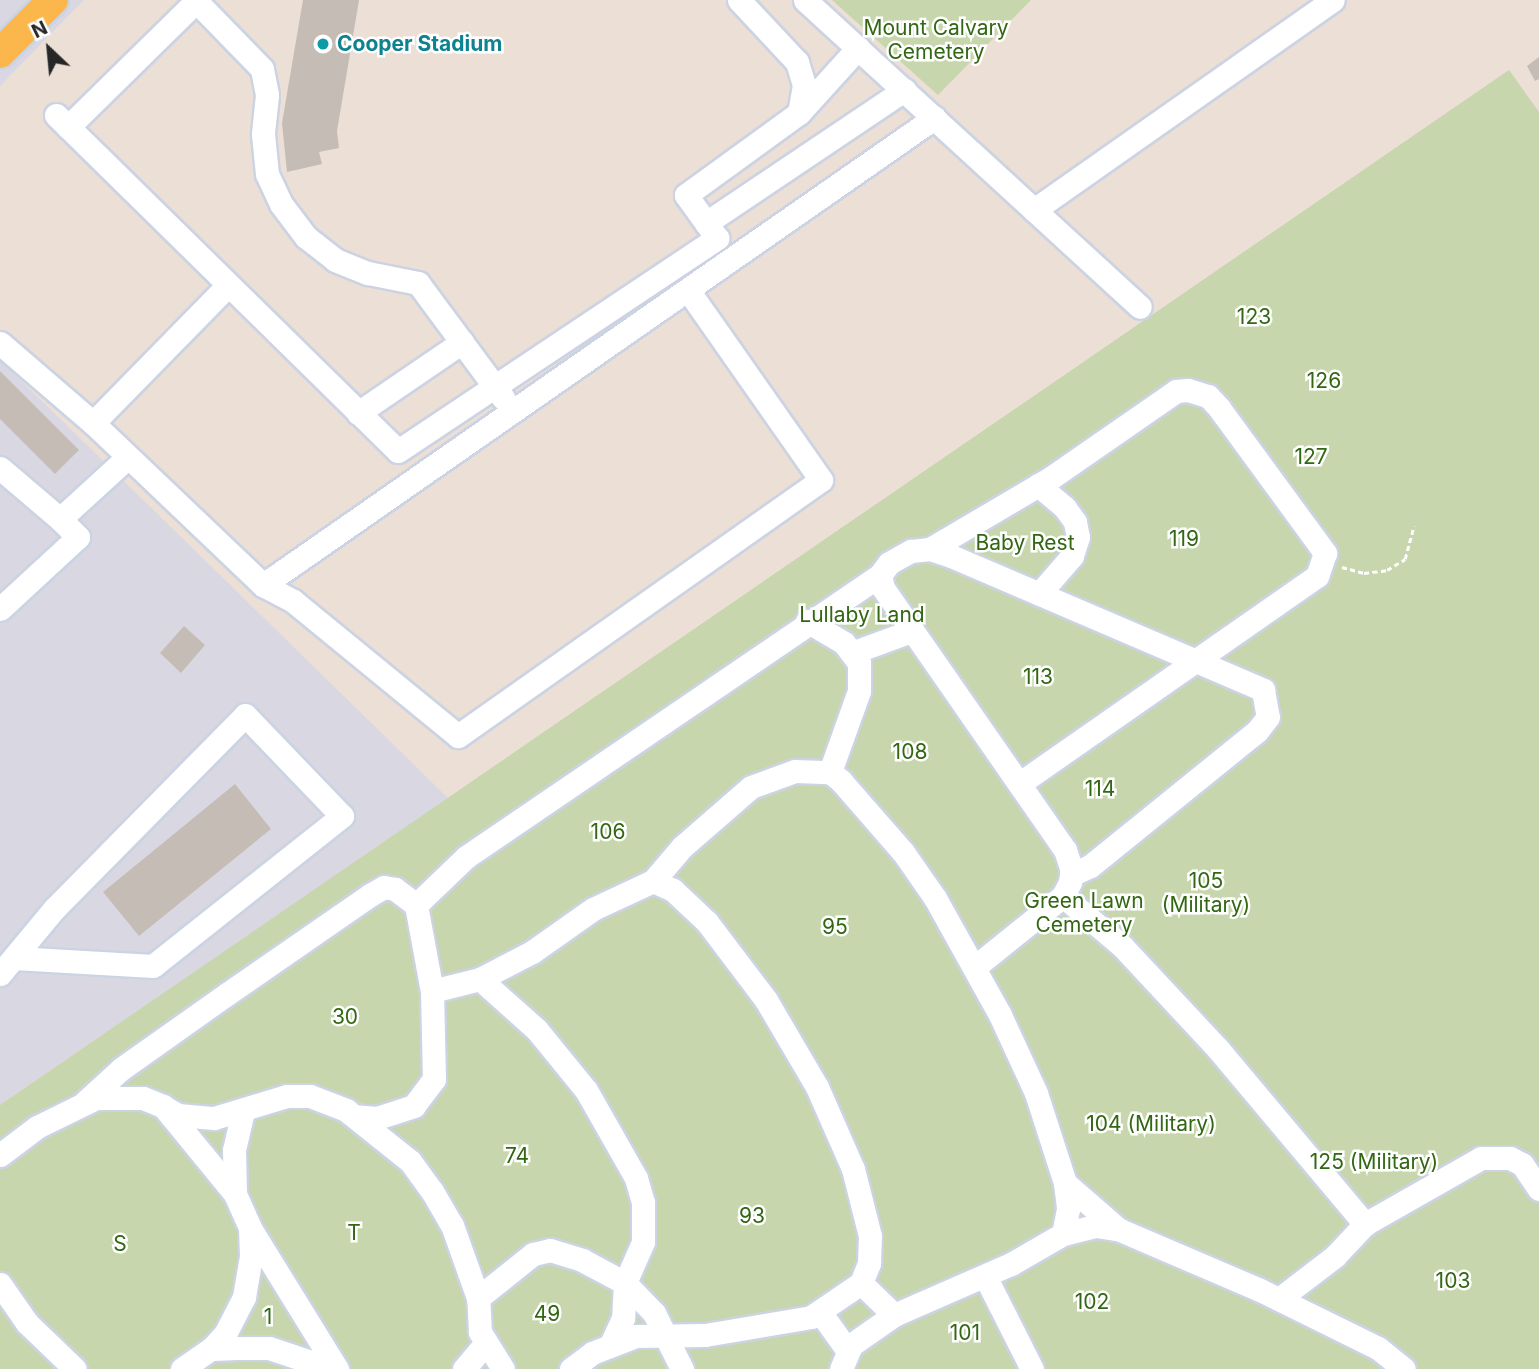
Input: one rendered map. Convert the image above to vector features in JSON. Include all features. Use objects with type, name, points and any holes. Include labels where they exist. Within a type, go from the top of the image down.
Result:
[{"type":"main road","points":[[0,53],[52,0]]},
{"type":"lane","points":[[513,411],[494,386],[418,283],[368,273],[335,260],[306,237],[289,215],[267,174],[263,134],[267,95],[261,69],[196,0],[62,121],[398,452],[494,386],[711,231],[904,90]]},
{"type":"lane","points":[[739,0],[797,62],[804,85],[799,113]]},
{"type":"lane","points":[[805,0],[1140,307]]},
{"type":"lane","points":[[1034,210],[1333,0]]},
{"type":"lane","points":[[733,260],[686,195],[799,113],[858,48]]},
{"type":"lane","points":[[263,585],[934,118]]},
{"type":"lane","points":[[93,423],[228,285]]},
{"type":"lane","points":[[0,343],[93,423],[263,585],[293,601],[458,736],[821,480],[688,290]]},
{"type":"lane","points":[[358,413],[462,342]]},
{"type":"lane","points":[[416,905],[466,857],[807,621],[880,575],[889,563],[911,551],[930,549],[1038,485],[1176,391],[1199,392],[1219,408],[1321,543],[1324,565],[1317,576],[1019,784]]},
{"type":"lane","points":[[60,519],[128,457]]},
{"type":"lane","points":[[0,468],[78,537],[0,609]]},
{"type":"lane","points":[[1038,485],[1065,508],[1078,537],[1072,556],[1039,594]]},
{"type":"lane","points":[[930,549],[1263,691],[1268,717],[1256,731],[1067,885],[976,967]]},
{"type":"lane","points":[[880,575],[883,588],[911,631],[1065,850],[1067,885],[1209,1039],[1365,1224]]},
{"type":"lane","points":[[807,621],[854,652],[859,691],[830,772]]},
{"type":"lane","points":[[854,652],[911,631]]},
{"type":"lane","points":[[245,715],[342,816],[153,966],[7,966],[54,909],[245,715]]},
{"type":"lane","points":[[432,991],[480,979],[532,952],[593,909],[653,881],[682,847],[751,787],[795,771],[830,772],[903,852],[976,967],[1036,1093],[1065,1183],[1068,1209],[1063,1234]]},
{"type":"lane","points":[[571,1369],[611,1344],[636,1336],[752,1329],[820,1312],[861,1283],[869,1263],[864,1209],[853,1169],[817,1087],[766,1000],[707,922],[681,896],[653,881]]},
{"type":"lane","points":[[0,1155],[37,1127],[85,1102],[148,1049],[384,887],[395,889],[416,905],[432,991],[433,1079],[425,1095],[397,1114],[355,1116]]},
{"type":"lane","points":[[480,979],[545,1038],[586,1090],[625,1153],[643,1202],[643,1242],[625,1283],[623,1318],[611,1344]]},
{"type":"lane","points":[[85,1102],[122,1096],[196,1118],[243,1112],[269,1098],[310,1096],[355,1116],[410,1161],[432,1191],[460,1243],[478,1298],[477,1314],[485,1344],[503,1369]]},
{"type":"lane","points":[[163,1106],[235,1194],[250,1228],[334,1369]]},
{"type":"lane","points":[[235,1194],[234,1150],[243,1112]]},
{"type":"lane","points":[[1279,1299],[1335,1256],[1365,1224],[1481,1158],[1510,1158],[1522,1164],[1539,1189]]},
{"type":"lane","points":[[1065,1183],[1120,1230]]},
{"type":"lane","points":[[820,1312],[844,1360],[894,1315],[985,1276],[1063,1234],[1096,1226],[1120,1230],[1279,1299],[1378,1348],[1404,1369]]},
{"type":"lane","points":[[195,1359],[225,1334],[244,1297],[251,1256],[250,1228]]},
{"type":"lane","points":[[478,1298],[533,1254],[550,1250],[582,1260],[625,1283],[668,1335],[682,1369]]},
{"type":"lane","points":[[985,1276],[1032,1369]]},
{"type":"lane","points":[[861,1283],[894,1315]]},
{"type":"lane","points":[[0,1284],[27,1323],[75,1369]]},
{"type":"lane","points":[[464,1369],[485,1344]]},
{"type":"lane","points":[[165,1369],[195,1359],[269,1348],[334,1369]]},
{"type":"path","points":[[1324,565],[1364,573],[1387,570],[1405,559],[1414,526]]},
{"type":"shaded area","points":[[0,0],[84,0],[0,86]]},
{"type":"shaded area","points":[[0,360],[448,798],[0,1105]]},
{"type":"green space","name":"Mount Calvary Cemetery","points":[[832,0],[1031,0],[938,95]]},
{"type":"green space","name":"Green Lawn Cemetery","points":[[1509,70],[1539,112],[1539,1369],[0,1369],[0,1105]]},
{"type":"building","name":"Cooper Stadium","points":[[303,0],[359,0],[337,131],[339,148],[319,152],[322,164],[287,172],[282,123]]},
{"type":"building","points":[[1539,57],[1539,79],[1535,81],[1527,66]]},
{"type":"building","points":[[0,371],[79,450],[55,474],[0,419]]},
{"type":"building","points":[[184,626],[205,645],[181,673],[160,653]]},
{"type":"building","points":[[235,784],[271,829],[139,936],[103,892]]},
{"type":"place","name":"Cooper Stadium","points":[[323,44]]},
{"type":"park label","name":"123","points":[[1254,317]]},
{"type":"park label","name":"126","points":[[1324,381]]},
{"type":"park label","name":"127","points":[[1311,457]]},
{"type":"park label","name":"119","points":[[1184,539]]},
{"type":"park label","name":"Baby Rest","points":[[1025,543]]},
{"type":"park label","name":"Lullaby Land","points":[[862,615]]},
{"type":"park label","name":"113","points":[[1038,677]]},
{"type":"park label","name":"108","points":[[910,752]]},
{"type":"park label","name":"114","points":[[1100,789]]},
{"type":"park label","name":"106","points":[[608,832]]},
{"type":"park label","name":"105 (Military)","points":[[1206,893]]},
{"type":"park label","name":"95","points":[[835,927]]},
{"type":"park label","name":"30","points":[[345,1017]]},
{"type":"park label","name":"104 (Military)","points":[[1151,1124]]},
{"type":"park label","name":"74","points":[[517,1156]]},
{"type":"park label","name":"125 (Military)","points":[[1374,1162]]},
{"type":"park label","name":"93","points":[[752,1216]]},
{"type":"park label","name":"T","points":[[354,1233]]},
{"type":"park label","name":"S","points":[[120,1244]]},
{"type":"park label","name":"103","points":[[1453,1281]]},
{"type":"park label","name":"102","points":[[1092,1302]]},
{"type":"park label","name":"49","points":[[547,1314]]},
{"type":"park label","name":"1","points":[[268,1317]]},
{"type":"park label","name":"101","points":[[965,1333]]}]
